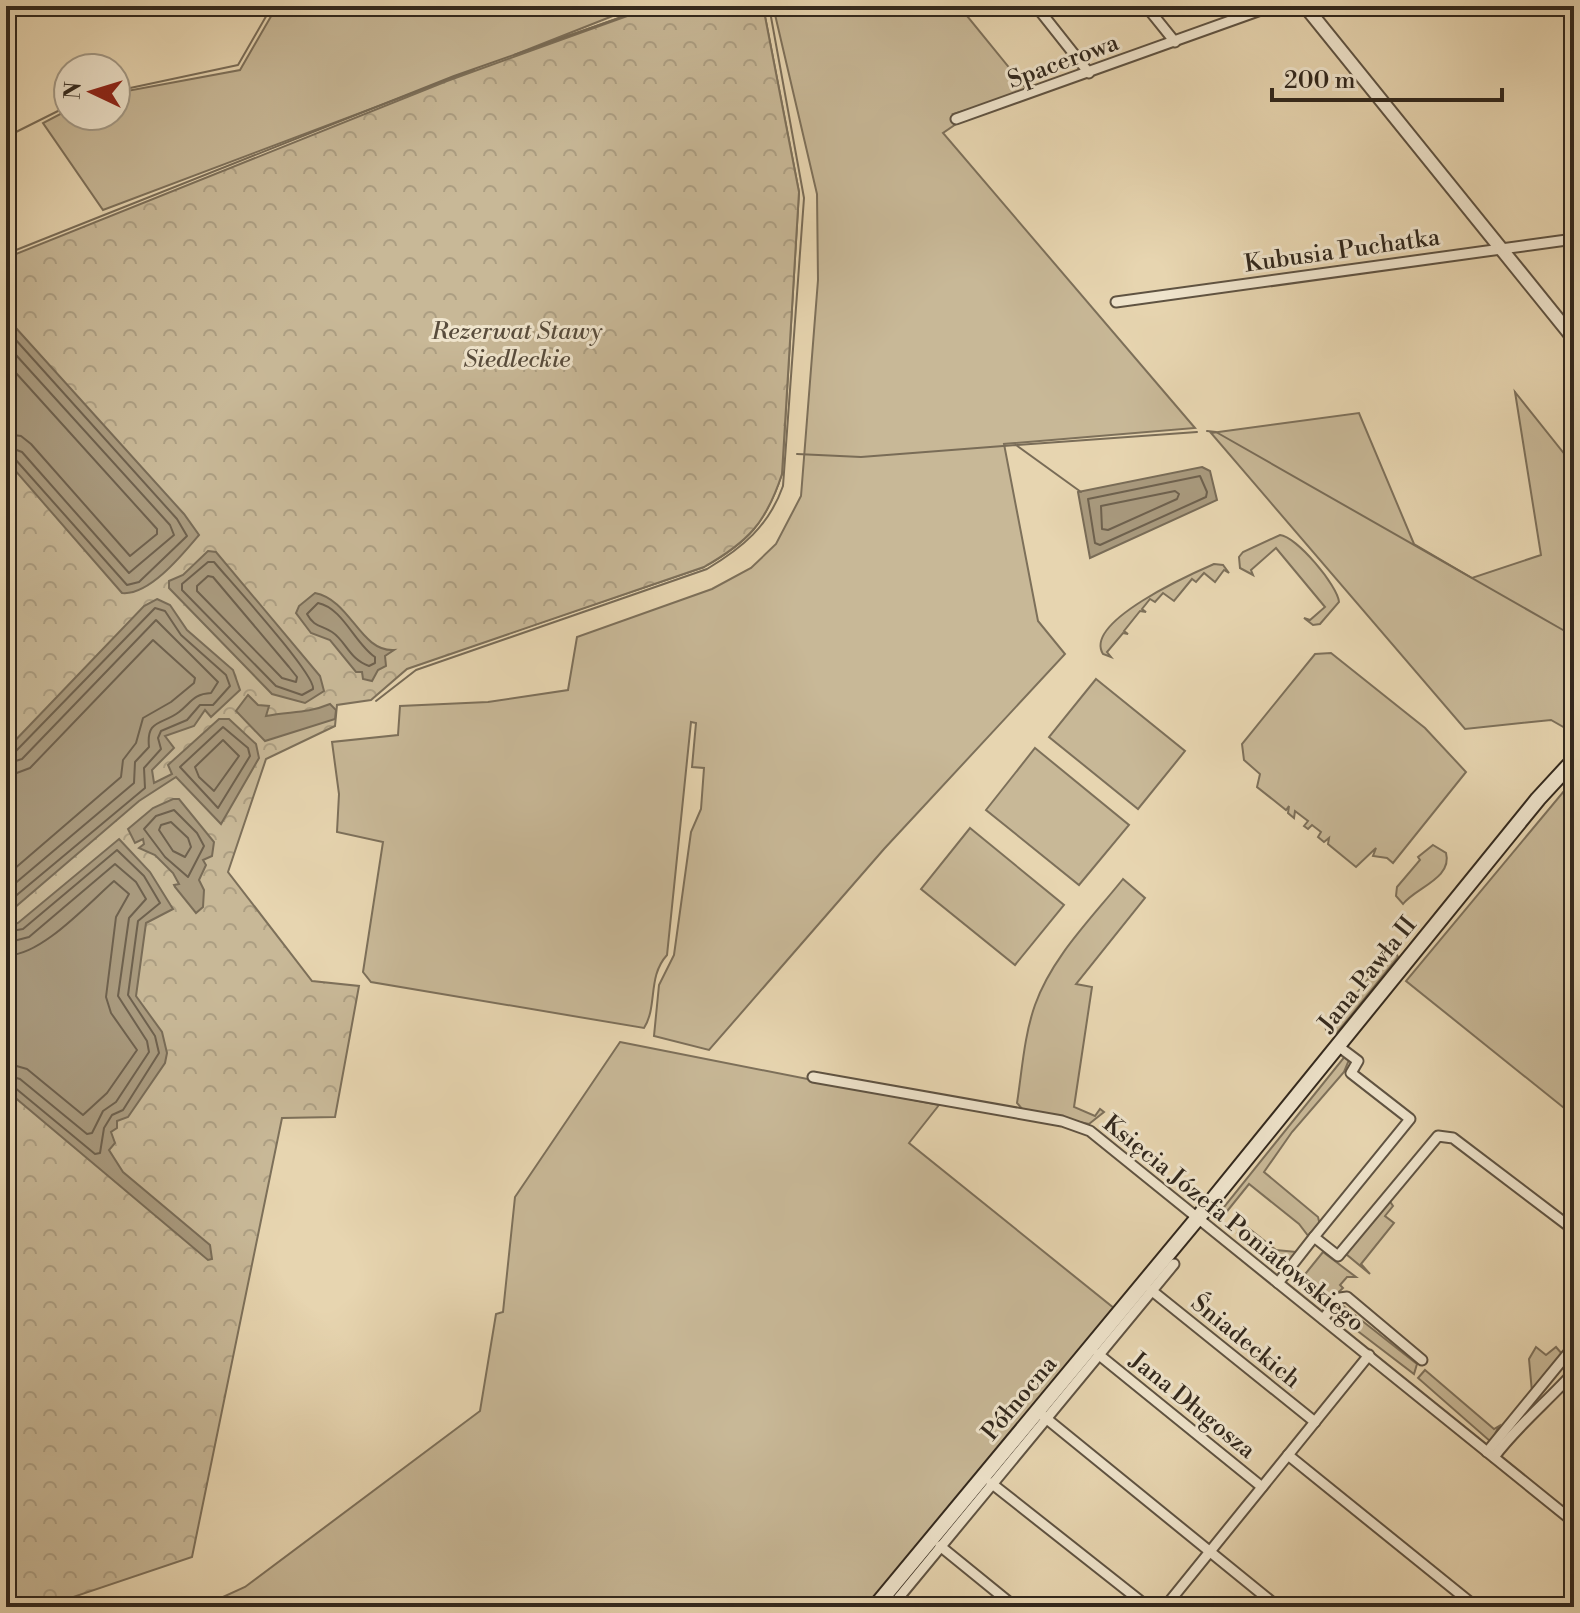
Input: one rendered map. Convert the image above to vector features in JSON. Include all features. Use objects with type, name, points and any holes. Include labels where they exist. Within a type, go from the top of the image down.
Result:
[{"type":"main road","name":"Jana Pawła II","points":[[1198,1218],[1538,799],[1574,760]]},
{"type":"main road","name":"Północna","points":[[875,1607],[1041,1414],[1198,1218]]},
{"type":"street","points":[[1036,6],[1089,73]]},
{"type":"street","points":[[1146,6],[1175,42]]},
{"type":"street","name":"Spacerowa","points":[[956,119],[1272,6]]},
{"type":"street","points":[[1305,6],[1574,339]]},
{"type":"street","name":"Kubusia Puchatka","points":[[1116,302],[1574,239]]},
{"type":"street","points":[[1278,1283],[1410,1119],[1351,1073],[1358,1061],[1338,1046]]},
{"type":"street","name":"Księcia Józefa Poniatowskiego","points":[[813,1077],[1074,1124],[1090,1131],[1574,1522]]},
{"type":"street","points":[[1314,1237],[1338,1256],[1433,1139],[1443,1135],[1453,1138],[1574,1230]]},
{"type":"street","name":"Północna","points":[[891,1607],[991,1483],[1041,1414],[1098,1354],[1174,1264]]},
{"type":"street","name":"Śniadeckich","points":[[1151,1290],[1315,1422]]},
{"type":"street","points":[[1323,1319],[1340,1298],[1347,1297],[1422,1360]]},
{"type":"street","points":[[1490,1454],[1569,1352],[1574,1357]]},
{"type":"street","name":"Jana Długosza","points":[[1098,1354],[1262,1487]]},
{"type":"street","points":[[1165,1607],[1369,1355]]},
{"type":"street","points":[[1490,1454],[1536,1408],[1551,1398],[1574,1372]]},
{"type":"street","points":[[1041,1414],[1278,1607]]},
{"type":"street","points":[[1288,1455],[1476,1607]]},
{"type":"street","points":[[991,1483],[1148,1607]]},
{"type":"street","points":[[940,1546],[1015,1607]]},
{"type":"green space","points":[[277,6],[638,6],[514,55],[653,6],[763,6],[799,192],[782,474],[769,506],[754,530],[704,567],[416,665],[473,434],[474,70],[103,210],[43,123],[52,118],[52,132],[132,132],[132,90],[240,70]]},
{"type":"green space","name":"Rezerwat Stawy Siedleckie","points":[[655,6],[763,6],[799,192],[782,474],[776,491],[754,530],[704,567],[407,669],[371,700],[337,705],[335,726],[266,759],[228,872],[312,981],[359,986],[335,1117],[282,1118],[192,1557],[73,1597],[65,1607],[6,1607],[6,258],[447,81]]},
{"type":"green space","points":[[773,6],[959,6],[1029,92],[953,114],[959,122],[943,133],[1195,428],[1004,444],[1038,621],[1065,654],[884,849],[709,1050],[654,1036],[659,985],[674,955],[691,832],[701,809],[704,768],[692,767],[696,723],[691,722],[667,955],[657,973],[651,1010],[644,1028],[371,982],[363,972],[383,842],[337,832],[339,794],[332,742],[398,735],[400,706],[488,702],[568,690],[577,637],[712,589],[751,568],[776,544],[801,496],[818,280],[817,194]]},
{"type":"green space","points":[[1515,392],[1574,466],[1574,563],[1567,569],[1574,578],[1574,733],[1551,720],[1465,729],[1211,433],[1359,413],[1414,544],[1472,578],[1541,555]]},
{"type":"green space","points":[[1280,535],[1305,552],[1337,595],[1339,602],[1320,624],[1313,625],[1304,618],[1310,620],[1325,607],[1276,548],[1251,570],[1253,575],[1240,568],[1239,557],[1243,552]]},
{"type":"green space","points":[[1214,564],[1223,565],[1229,573],[1224,570],[1215,582],[1204,573],[1196,582],[1192,579],[1174,601],[1163,593],[1155,602],[1150,599],[1142,609],[1146,612],[1140,611],[1124,631],[1128,634],[1123,633],[1107,652],[1111,657],[1103,654],[1101,641],[1123,614],[1163,588]]},
{"type":"green space","points":[[1331,653],[1425,728],[1466,772],[1393,863],[1387,858],[1373,856],[1376,848],[1356,867],[1328,844],[1329,838],[1324,842],[1318,837],[1321,832],[1312,825],[1308,829],[1304,826],[1308,821],[1295,811],[1294,818],[1288,813],[1289,806],[1286,810],[1257,787],[1260,774],[1244,760],[1242,744],[1315,654]]},
{"type":"green space","points":[[1096,679],[1185,751],[1138,809],[1049,737]]},
{"type":"green space","points":[[1035,748],[1129,825],[1079,885],[986,810]]},
{"type":"green space","points":[[1574,779],[1574,1116],[1406,981]]},
{"type":"green space","points":[[970,828],[1064,905],[1015,965],[921,889]]},
{"type":"green space","points":[[1433,845],[1446,853],[1444,869],[1403,904],[1396,896],[1397,887],[1420,860],[1418,857]]},
{"type":"green space","points":[[1123,879],[1145,898],[1076,984],[1092,987],[1074,1107],[1095,1116],[1100,1109],[1104,1112],[1089,1124],[1023,1110],[1017,1103],[1024,1054],[1031,1017],[1042,987],[1073,939]]},
{"type":"green space","points":[[1391,945],[1398,957],[1336,1034],[1326,1030],[1325,1024],[1335,1012],[1340,1014],[1372,974],[1368,970],[1385,946]]},
{"type":"green space","points":[[620,1042],[939,1105],[909,1143],[1115,1309],[870,1607],[201,1607],[245,1587],[480,1411],[496,1314],[503,1312],[515,1197]]},
{"type":"green space","points":[[1346,1055],[1349,1060],[1344,1072],[1292,1132],[1264,1172],[1318,1217],[1320,1225],[1309,1237],[1299,1224],[1249,1184],[1220,1220],[1216,1217]]},
{"type":"green space","points":[[1389,1200],[1393,1206],[1385,1216],[1394,1223],[1361,1264],[1370,1274],[1346,1254]]},
{"type":"green space","points":[[1246,1221],[1247,1227],[1276,1250],[1297,1252],[1283,1271],[1237,1233]]},
{"type":"green space","points":[[1323,1252],[1356,1277],[1347,1277],[1340,1285],[1343,1288],[1325,1305],[1291,1277],[1295,1273],[1302,1278]]},
{"type":"green space","points":[[1342,1305],[1417,1364],[1414,1374],[1334,1313]]},
{"type":"green space","points":[[1536,1347],[1546,1355],[1556,1347],[1563,1355],[1532,1392],[1529,1359]]},
{"type":"green space","points":[[1425,1370],[1494,1429],[1499,1426],[1491,1442],[1418,1378]]},
{"type":"water","points":[[6,317],[184,514],[199,535],[165,572],[143,588],[122,593],[6,460]]},
{"type":"water","points":[[1202,467],[1210,471],[1217,500],[1090,558],[1078,492]]},
{"type":"water","points":[[208,551],[216,552],[320,676],[324,691],[305,703],[272,694],[169,588],[169,581],[183,575]]},
{"type":"water","points":[[315,593],[338,605],[372,643],[394,650],[385,656],[386,666],[378,670],[372,681],[363,679],[362,672],[356,672],[330,640],[311,633],[296,613],[299,606]]},
{"type":"water","points":[[157,599],[170,605],[187,630],[233,670],[240,690],[211,717],[205,710],[194,726],[165,736],[174,748],[152,770],[154,783],[172,774],[168,765],[219,719],[229,719],[256,744],[259,758],[221,824],[176,777],[139,801],[6,915],[6,750],[144,606]]},
{"type":"water","points":[[248,695],[258,705],[269,706],[266,716],[306,711],[330,704],[336,710],[335,719],[265,741],[236,711]]},
{"type":"water","points":[[179,799],[214,842],[212,856],[203,860],[206,865],[199,880],[204,890],[203,907],[196,913],[175,887],[179,884],[173,873],[155,855],[139,848],[144,844],[143,839],[135,843],[128,829],[153,808]]},
{"type":"water","points":[[119,839],[150,872],[173,909],[146,923],[136,996],[162,1032],[167,1053],[165,1063],[128,1117],[117,1121],[117,1128],[111,1132],[115,1143],[109,1150],[123,1172],[210,1245],[212,1259],[208,1260],[6,1090],[6,918],[11,926],[18,923]]},
{"type":"waterway","points":[[132,88],[238,65],[272,6]]},
{"type":"waterway","points":[[6,254],[454,76],[653,6]]},
{"type":"waterway","points":[[376,701],[416,670],[707,569],[743,544],[770,513],[783,486],[804,198],[769,6]]},
{"type":"waterway","points":[[6,137],[52,114]]},
{"type":"waterway","points":[[1207,431],[1216,432],[1563,630]]},
{"type":"waterway","points":[[1017,445],[1197,432]]},
{"type":"waterway","points":[[797,454],[861,457],[1016,445],[1081,492]]}]
